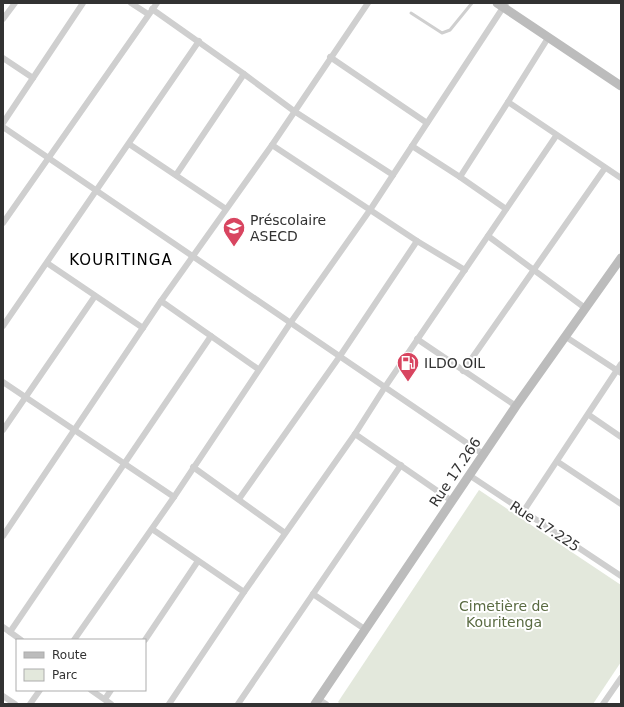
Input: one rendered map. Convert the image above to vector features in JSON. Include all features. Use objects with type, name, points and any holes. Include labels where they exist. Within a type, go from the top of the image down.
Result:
[{"type":"main road","points":[[502,4],[548,38],[621,86]]},
{"type":"main road","name":"Rue 17.266","points":[[316,701],[366,630],[516,406],[621,258]]},
{"type":"street","points":[[3,19],[15,3]]},
{"type":"street","points":[[3,123],[83,3]]},
{"type":"street","points":[[131,3],[150,12],[199,41],[294,111],[393,175]]},
{"type":"street","points":[[3,222],[157,3]]},
{"type":"street","points":[[3,535],[161,301],[272,145],[368,3]]},
{"type":"street","points":[[75,639],[174,497],[258,369],[370,210],[502,4]]},
{"type":"street","points":[[460,177],[548,38]]},
{"type":"street","points":[[4,322],[47,263],[199,41]]},
{"type":"street","points":[[3,58],[33,78]]},
{"type":"street","points":[[330,58],[427,123]]},
{"type":"street","points":[[176,175],[244,74]]},
{"type":"street","points":[[508,102],[556,136],[621,178]]},
{"type":"street","points":[[3,127],[483,454]]},
{"type":"street","points":[[170,704],[244,592],[355,434],[417,339],[556,136]]},
{"type":"street","points":[[128,144],[226,209]]},
{"type":"street","points":[[272,145],[417,241],[465,270]]},
{"type":"street","points":[[412,146],[506,209]]},
{"type":"street","points":[[463,370],[605,168]]},
{"type":"street","points":[[488,236],[585,308]]},
{"type":"street","points":[[239,499],[340,356],[417,241]]},
{"type":"street","points":[[47,263],[143,328]]},
{"type":"street","points":[[3,430],[95,296]]},
{"type":"street","points":[[161,301],[258,369]]},
{"type":"street","points":[[10,632],[125,465],[211,336]]},
{"type":"street","points":[[566,337],[619,372]]},
{"type":"street","points":[[417,339],[516,406]]},
{"type":"street","points":[[523,512],[619,372],[621,364]]},
{"type":"street","points":[[3,382],[174,497]]},
{"type":"street","points":[[589,415],[621,437]]},
{"type":"street","points":[[355,434],[452,501]]},
{"type":"street","points":[[558,462],[621,504]]},
{"type":"street","points":[[238,704],[401,465]]},
{"type":"street","points":[[193,468],[239,499],[285,533]]},
{"type":"street","name":"Rue 17.225","points":[[469,475],[621,576]]},
{"type":"street","points":[[152,529],[244,592]]},
{"type":"street","points":[[146,639],[198,561]]},
{"type":"street","points":[[313,594],[366,630]]},
{"type":"street","points":[[3,627],[20,639]]},
{"type":"street","points":[[606,703],[621,678]]},
{"type":"street","points":[[30,704],[39,691]]},
{"type":"street","points":[[93,691],[112,704]]},
{"type":"street","points":[[105,699],[110,691]]},
{"type":"street","points":[[3,696],[15,704]]},
{"type":"street","points":[[316,701],[326,704]]},
{"type":"lane","points":[[412,13],[442,33],[450,30],[472,3]]},
{"type":"green space","name":"Cimetière de Kouritenga","points":[[479,490],[621,585],[621,662],[593,704],[340,704],[338,702]]},
{"type":"place","name":"Préscolaire ASECD","points":[[234,248]]},
{"type":"place","name":"ILDO OIL","points":[[408,382]]},
{"type":"district","name":"KOURITINGA","points":[[121,260]]}]
